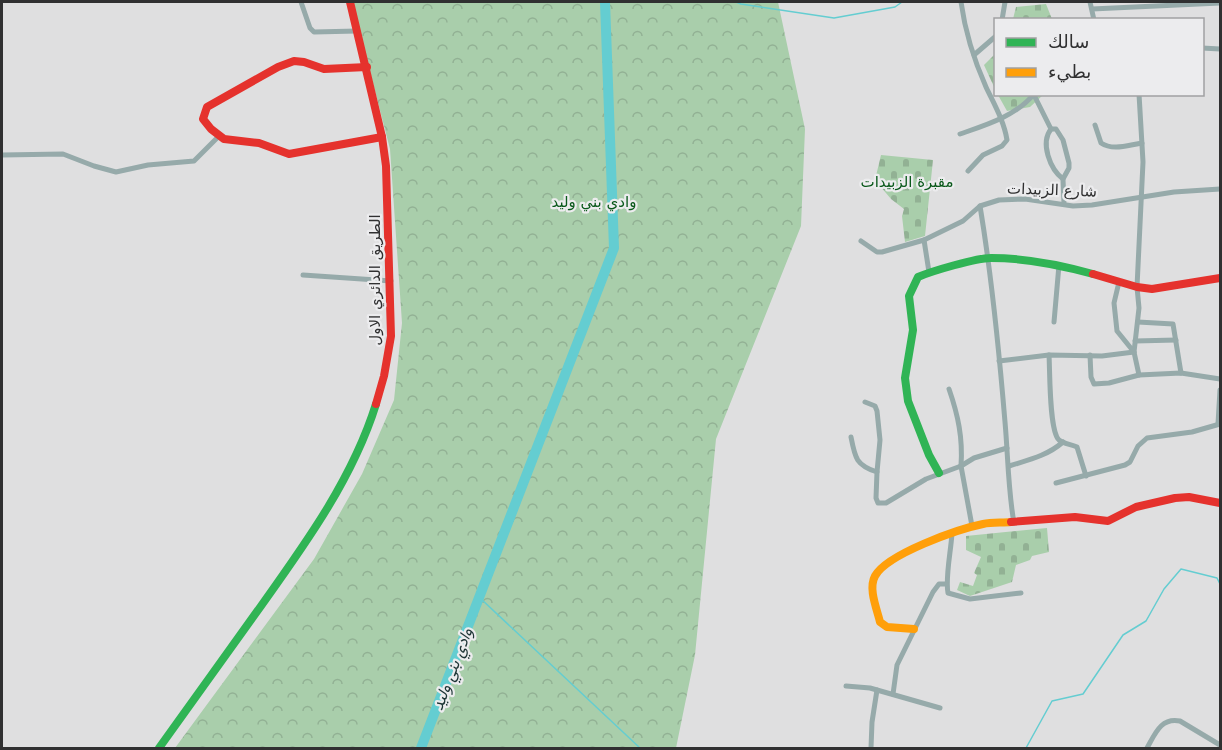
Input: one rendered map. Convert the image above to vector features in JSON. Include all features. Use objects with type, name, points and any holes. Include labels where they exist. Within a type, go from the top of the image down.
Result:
[{"type":"street","points":[[301,2],[310,28],[314,32],[357,31]]},
{"type":"street","name":"الطريق الدائري الاول","points":[[159,748],[303,547],[333,498],[367,432],[384,376],[391,336],[388,201],[382,137],[350,2]]},
{"type":"street","points":[[961,2],[966,34],[1006,135],[1006,142],[983,155],[968,171]]},
{"type":"street","points":[[1002,18],[1005,2]]},
{"type":"street","points":[[1090,2],[1094,18]]},
{"type":"street","points":[[1092,9],[1221,3]]},
{"type":"street","points":[[974,55],[994,38]]},
{"type":"street","points":[[1204,48],[1221,49]]},
{"type":"street","points":[[367,67],[324,69],[304,62],[286,64],[207,107],[203,119],[219,136],[232,141],[260,143],[289,154],[382,137]]},
{"type":"street","points":[[960,134],[1001,118],[1026,104],[1033,96]]},
{"type":"street","points":[[1034,96],[1051,129]]},
{"type":"street","points":[[1139,96],[1142,199],[1137,287],[1138,322],[1134,352],[1139,375]]},
{"type":"street","points":[[1095,125],[1101,143],[1105,146],[1142,143]]},
{"type":"street","points":[[1051,129],[1056,129],[1060,134],[1068,154],[1069,168],[1063,178],[1065,204]]},
{"type":"street","points":[[1051,129],[1046,137],[1047,148],[1052,168],[1063,178]]},
{"type":"street","points":[[2,155],[63,154],[116,172],[148,165],[194,161],[219,136]]},
{"type":"street","name":"شارع الزبيدات","points":[[861,241],[877,252],[882,252],[924,240],[963,220],[980,206],[999,200],[1026,199],[1073,206],[1142,199],[1174,192],[1221,189]]},
{"type":"street","points":[[980,206],[989,258],[1009,466],[1010,503],[1014,523]]},
{"type":"street","points":[[924,240],[929,272]]},
{"type":"street","points":[[939,473],[929,455],[908,401],[905,378],[913,330],[909,303],[910,291],[918,278],[929,272],[989,258],[1059,266],[1137,287],[1161,288],[1184,282],[1221,278]]},
{"type":"street","points":[[1054,322],[1059,266]]},
{"type":"street","points":[[303,275],[391,281]]},
{"type":"street","points":[[1119,282],[1114,303],[1117,331],[1134,352]]},
{"type":"street","points":[[1138,322],[1171,322],[1175,326],[1181,373]]},
{"type":"street","points":[[1135,341],[1176,340]]},
{"type":"street","points":[[999,361],[1049,355],[1112,356],[1134,352]]},
{"type":"street","points":[[1049,355],[1052,421],[1057,438],[1077,447],[1086,476]]},
{"type":"street","points":[[1090,355],[1090,377],[1094,384],[1109,383],[1139,375],[1181,373],[1221,379]]},
{"type":"street","points":[[949,389],[959,417],[961,465],[972,526]]},
{"type":"street","points":[[1056,483],[1125,465],[1130,462],[1138,446],[1147,438],[1192,432],[1219,424],[1221,390]]},
{"type":"street","points":[[865,402],[875,406],[877,411],[880,440],[876,501],[882,504],[939,473],[974,458],[1007,448]]},
{"type":"street","points":[[851,437],[855,454],[861,465],[877,472]]},
{"type":"street","points":[[1009,466],[1043,455],[1063,442]]},
{"type":"street","points":[[914,629],[887,627],[880,622],[872,580],[895,557],[952,533],[972,526],[1075,517],[1108,521],[1136,507],[1175,498],[1189,497],[1221,503]]},
{"type":"street","points":[[952,533],[946,584],[948,593],[970,600],[1021,593]]},
{"type":"street","points":[[893,694],[897,664],[933,592],[939,584],[946,584]]},
{"type":"street","points":[[846,686],[877,690],[940,708]]},
{"type":"street","points":[[871,748],[877,690]]},
{"type":"street","points":[[1147,748],[1162,724],[1173,719],[1180,721],[1220,747]]},
{"type":"green space","name":"وادي بني وليد","points":[[352,2],[778,2],[805,129],[801,226],[716,439],[695,655],[676,748],[175,748],[314,559],[362,474],[394,400],[402,323],[390,149]]},
{"type":"green space","points":[[1046,4],[1052,18],[1013,18],[1016,7]]},
{"type":"green space","points":[[994,55],[994,87],[984,65]]},
{"type":"green space","points":[[999,96],[1042,96],[1030,107],[1007,111]]},
{"type":"green space","name":"مقبرة الزبيدات","points":[[881,155],[933,160],[925,236],[905,242],[902,216],[904,209],[891,199],[875,180]]},
{"type":"green space","points":[[1047,528],[1049,552],[1032,556],[1030,560],[1016,565],[1012,582],[970,596],[957,590],[960,582],[973,586],[977,575],[974,573],[981,557],[966,550],[966,536]]},
{"type":"waterway","name":"وادي بني وليد","points":[[421,748],[614,248],[605,2]]},
{"type":"waterway","points":[[736,2],[834,18],[895,7],[902,2]]},
{"type":"waterway","points":[[1026,748],[1052,701],[1083,694],[1123,635],[1146,621],[1164,589],[1181,569],[1217,578],[1220,584]]},
{"type":"waterway","points":[[480,598],[640,748]]},
{"type":"traffic: fast","points":[[939,473],[929,455],[908,401],[905,378],[913,330],[909,296],[918,277],[954,265],[991,258],[1042,263],[1093,274]]},
{"type":"traffic: fast","points":[[159,748],[278,582],[327,509],[355,458],[376,404]]},
{"type":"traffic: slow","points":[[914,629],[887,627],[880,622],[872,587],[875,576],[882,568],[908,551],[957,531],[983,524],[1011,522]]},
{"type":"traffic: jam","points":[[350,2],[382,137],[386,166],[391,336],[376,404]]},
{"type":"traffic: jam","points":[[367,67],[324,69],[294,61],[278,67],[207,107],[203,119],[224,139],[259,143],[289,154],[382,137]]},
{"type":"traffic: jam","points":[[1093,274],[1152,289],[1220,278]]},
{"type":"traffic: jam","points":[[1011,522],[1075,517],[1108,521],[1136,507],[1175,498],[1189,497],[1220,503]]}]
